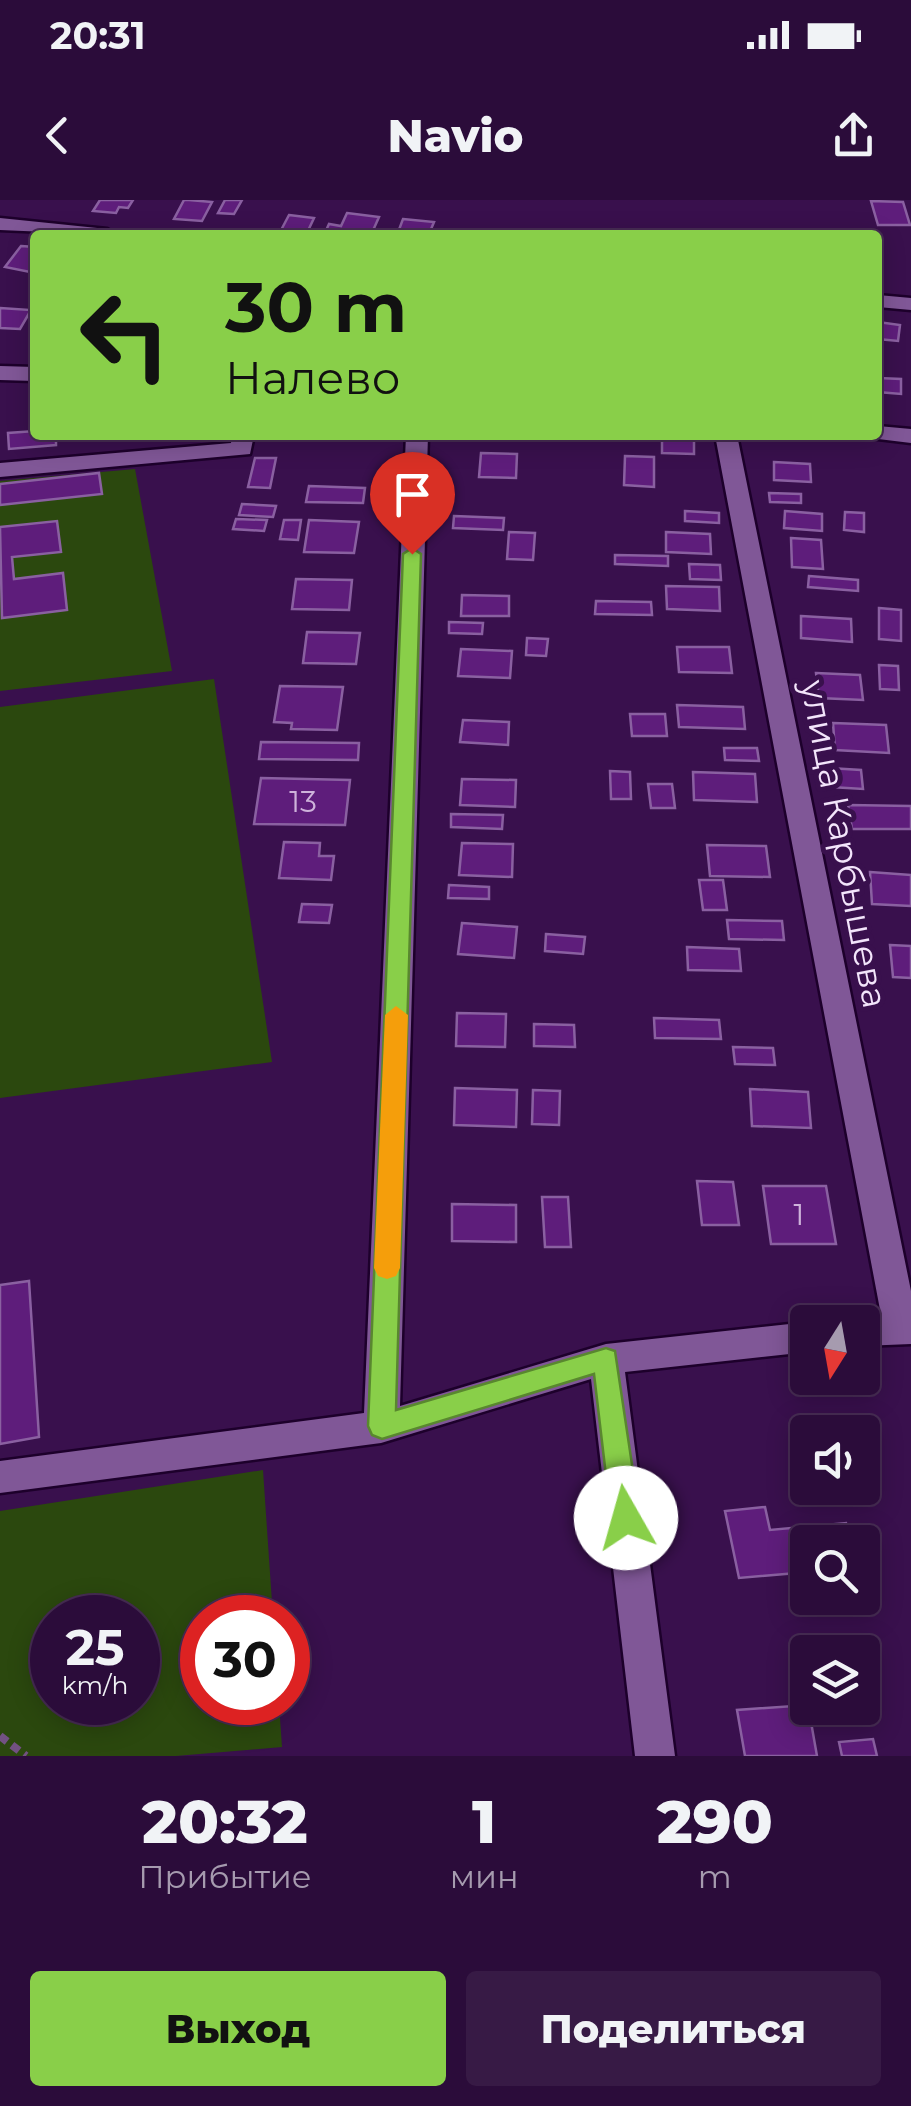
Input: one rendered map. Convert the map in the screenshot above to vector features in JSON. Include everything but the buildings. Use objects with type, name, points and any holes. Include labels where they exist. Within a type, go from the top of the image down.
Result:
[{"type":"street","points":[[0,224],[58,230]]},
{"type":"street","points":[[882,301],[911,304]]},
{"type":"street","points":[[0,373],[30,374]]},
{"type":"street","points":[[882,433],[911,436]]},
{"type":"street","points":[[0,470],[242,449],[243,440]]},
{"type":"street","points":[[382,1426],[416,440]]},
{"type":"street","name":"улица Карбышева","points":[[727,440],[906,1328]]},
{"type":"street","points":[[880,1330],[906,1328]]},
{"type":"street","points":[[0,1477],[382,1426],[606,1360],[790,1340]]},
{"type":"street","points":[[606,1360],[654,1756]]},
{"type":"path","points":[[0,1736],[26,1756]]},
{"type":"green space","points":[[135,469],[172,671],[0,691],[0,481]]},
{"type":"green space","points":[[214,679],[272,1062],[0,1098],[0,707]]},
{"type":"green space","points":[[263,1470],[272,1595],[180,1595],[180,1725],[280,1725],[282,1747],[176,1756],[0,1756],[0,1511]]},
{"type":"slow traffic","points":[[387,1268],[396,1015]]},
{"type":"route","points":[[412,554],[382,1426],[606,1360],[626,1518]]}]
